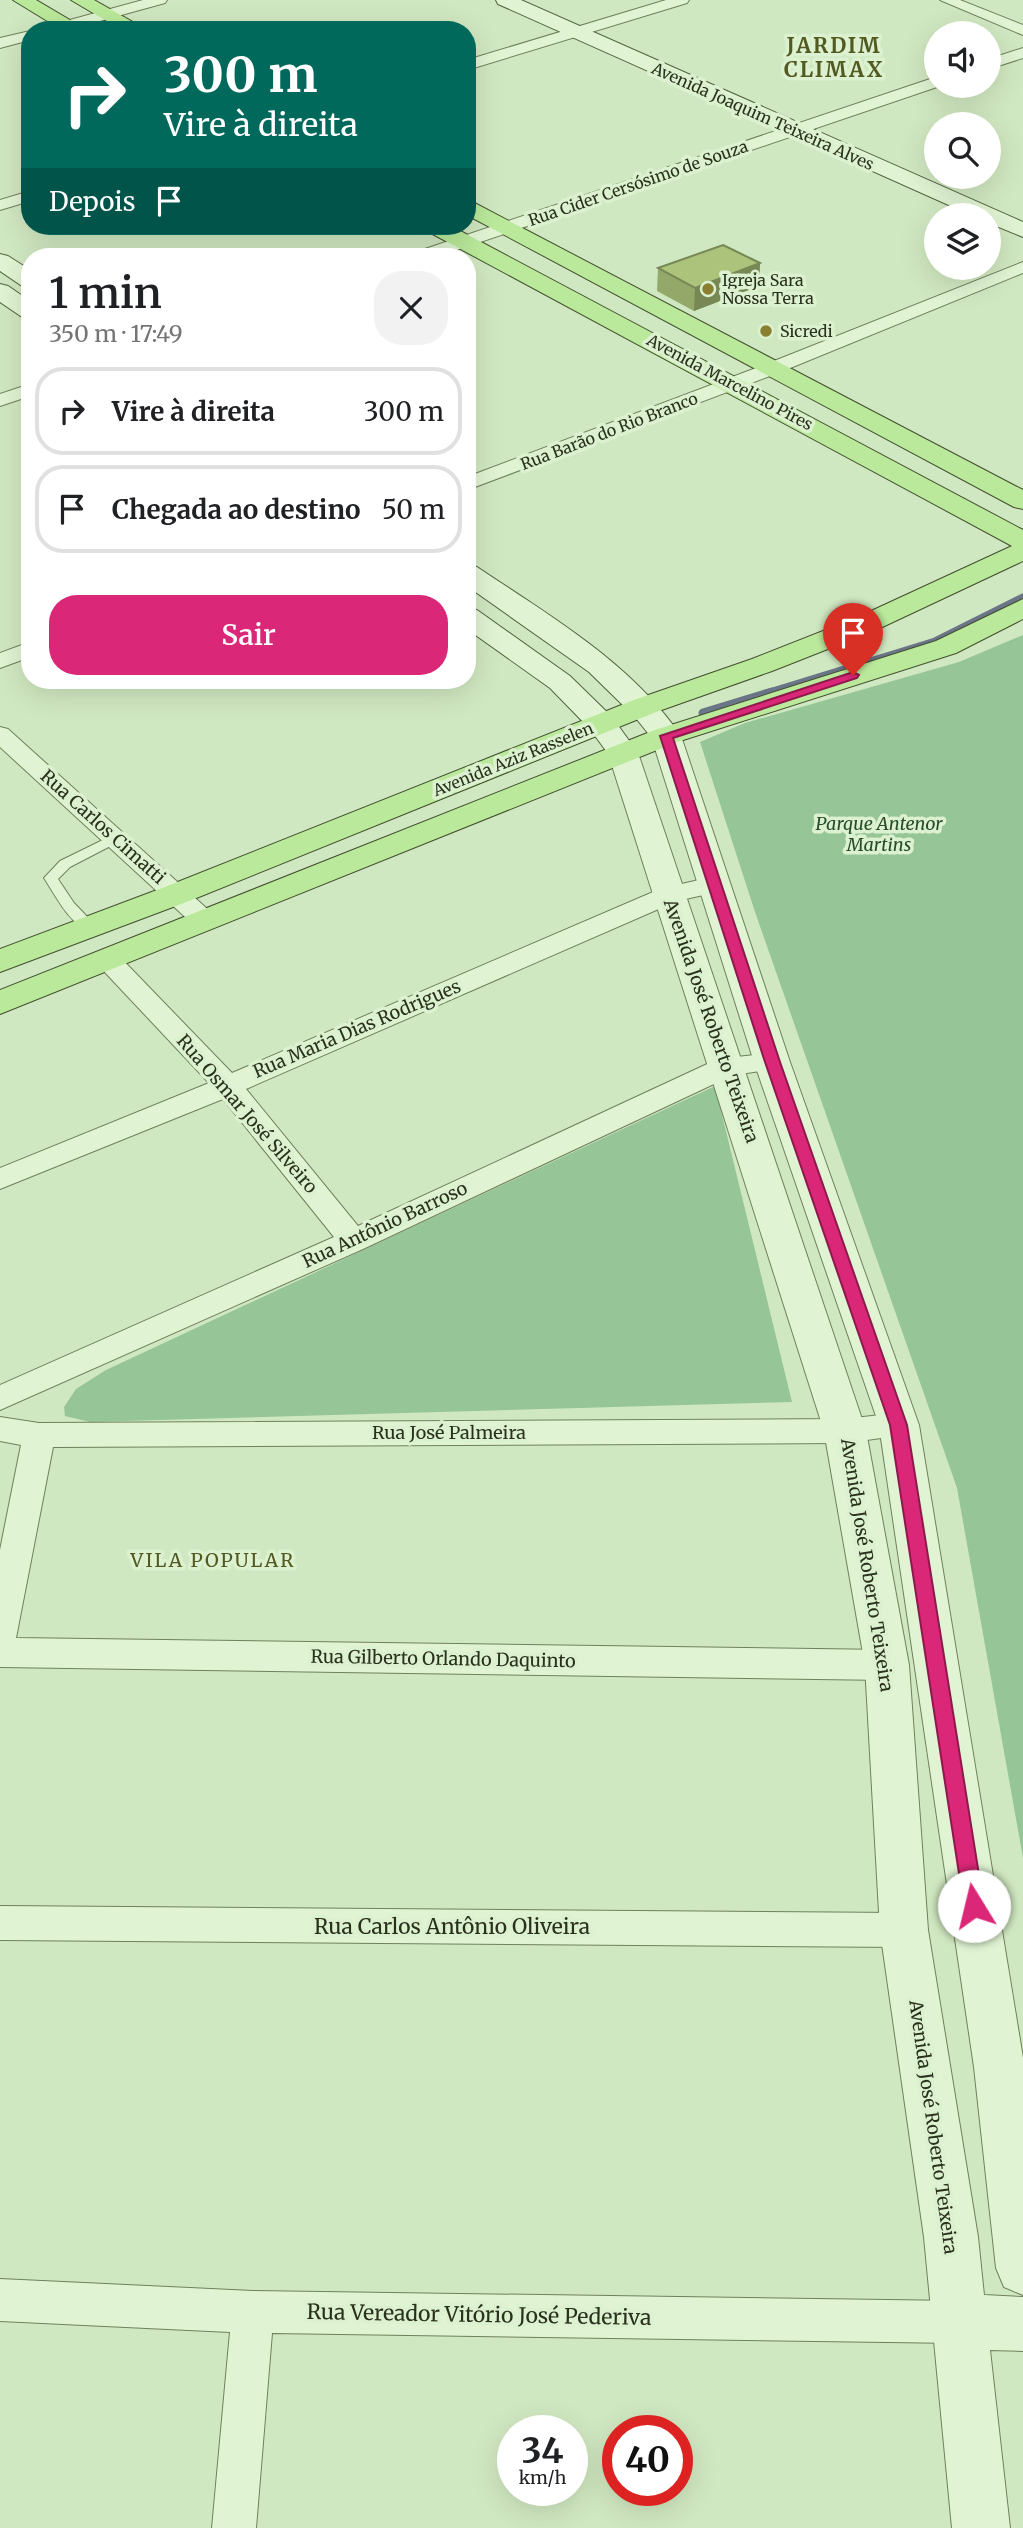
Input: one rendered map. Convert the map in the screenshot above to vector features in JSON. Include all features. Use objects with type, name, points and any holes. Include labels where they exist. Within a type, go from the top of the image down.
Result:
[{"type":"main road","points":[[22,0],[54,21]]},
{"type":"main road","points":[[80,0],[121,21]]},
{"type":"main road","name":"Avenida Marcelino Pires","points":[[476,211],[1023,501]]},
{"type":"main road","name":"Avenida Marcelino Pires","points":[[452,235],[734,383],[1023,541]]},
{"type":"main road","name":"Avenida Aziz Rasselen","points":[[0,961],[655,721],[762,665],[866,624],[1023,551]]},
{"type":"main road","name":"Avenida Aziz Rasselen","points":[[655,721],[946,647],[1023,608]]},
{"type":"main road","name":"Avenida Aziz Rasselen","points":[[0,1003],[205,921],[612,738]]},
{"type":"street","points":[[86,21],[160,0]]},
{"type":"street","name":"Avenida Joaquim Teixeira Alves","points":[[505,0],[574,33],[1023,230]]},
{"type":"street","points":[[476,62],[682,0]]},
{"type":"street","points":[[947,0],[1023,30]]},
{"type":"street","points":[[0,43],[21,37]]},
{"type":"street","points":[[1001,60],[1023,53]]},
{"type":"street","name":"Rua Cider Cersósimo de Souza","points":[[447,248],[924,86]]},
{"type":"street","points":[[0,205],[21,199]]},
{"type":"street","points":[[0,261],[21,275]]},
{"type":"street","name":"Rua Barão do Rio Branco","points":[[476,481],[771,369],[1023,267]]},
{"type":"street","points":[[0,291],[21,306]]},
{"type":"street","points":[[0,400],[21,393]]},
{"type":"street","points":[[476,579],[598,663],[655,721],[716,884],[772,1062],[899,1425],[999,2067],[1023,2268]]},
{"type":"street","points":[[476,622],[560,682],[612,738]]},
{"type":"street","points":[[0,661],[21,653]]},
{"type":"street","name":"Rua Carlos Cimatti","points":[[0,734],[205,921]]},
{"type":"street","name":"Avenida José Roberto Teixeira","points":[[612,738],[728,1066],[845,1431],[887,1665],[904,1930],[951,2237],[981,2528]]},
{"type":"street","name":"Rua Maria Dias Rodrigues","points":[[0,1179],[228,1086],[668,895],[716,884]]},
{"type":"street","name":"Rua Osmar José Silveiro","points":[[108,960],[228,1086],[353,1241]]},
{"type":"street","name":"Rua Antônio Barroso","points":[[0,1398],[353,1241],[728,1066],[772,1062]]},
{"type":"street","name":"Rua José Palmeira","points":[[0,1429],[39,1435],[845,1431],[899,1425]]},
{"type":"street","points":[[0,1635],[39,1435]]},
{"type":"street","name":"Rua Gilberto Orlando Daquinto","points":[[0,1653],[887,1665]]},
{"type":"street","name":"Rua Carlos Antônio Oliveira","points":[[0,1923],[904,1930]]},
{"type":"street","name":"Rua Vereador Vitório José Pederiva","points":[[0,2300],[253,2312],[958,2322]]},
{"type":"street","points":[[234,2528],[253,2312]]},
{"type":"street","points":[[958,2322],[1023,2324]]},
{"type":"lane","points":[[90,927],[69,906],[51,878],[65,864],[115,838]]},
{"type":"green space","name":"Parque Antenor Martins","points":[[1023,635],[1023,1858],[957,1488],[755,912],[700,742],[745,723],[959,662]]},
{"type":"green space","points":[[715,1086],[792,1402],[90,1422],[65,1416],[64,1407],[76,1389],[106,1370]]},
{"type":"building","points":[[723,245],[760,263],[695,288],[658,268]]},
{"type":"waterway","points":[[766,693],[935,641],[1023,597]]},
{"type":"waterway","points":[[703,713],[772,692]]},
{"type":"place","name":"Igreja Sara Nossa Terra","points":[[708,289]]},
{"type":"place","name":"Sicredi","points":[[766,331]]},
{"type":"district","name":"JARDIM CLIMAX","points":[[834,58]]},
{"type":"district","name":"VILA POPULAR","points":[[213,1560]]},
{"type":"route","points":[[853,675],[666,736],[772,1062],[899,1425],[974,1906]]}]
